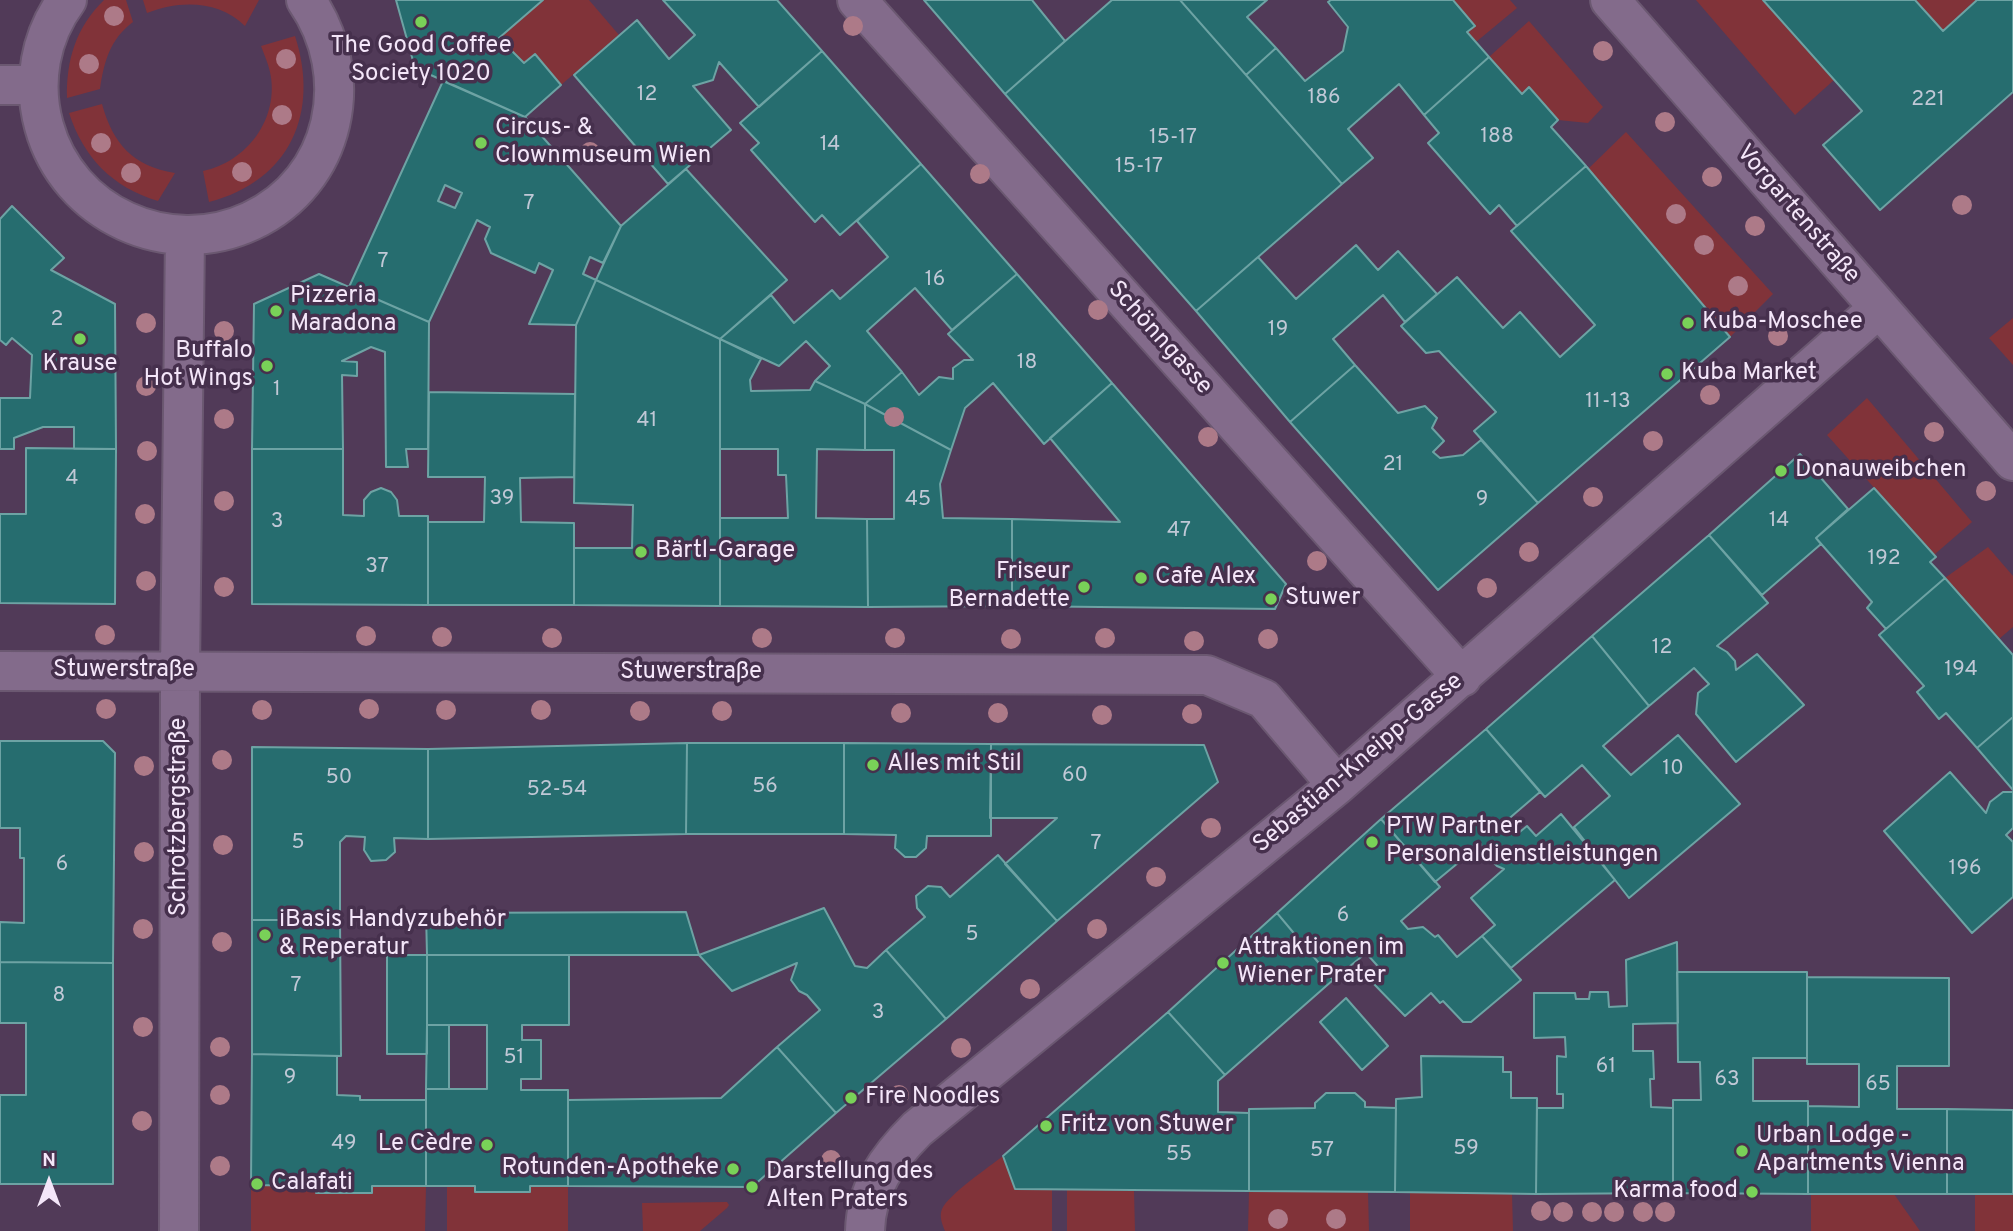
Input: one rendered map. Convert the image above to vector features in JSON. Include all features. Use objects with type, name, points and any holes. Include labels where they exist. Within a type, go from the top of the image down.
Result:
[{"type":"street","points":[[67,0],[50,28],[43,48],[38,85],[40,113],[47,141],[72,183],[109,214],[153,232],[185,236],[218,232],[251,222],[277,206],[315,164],[332,120],[336,80],[328,38],[306,0]]},
{"type":"street","name":"Schönngasse","points":[[857,0],[1462,677]]},
{"type":"street","name":"Vorgartenstraße","points":[[1609,0],[2013,461]]},
{"type":"street","points":[[0,85],[38,85]]},
{"type":"street","name":"Schrotzbergstraße","points":[[179,1231],[180,671],[185,236]]},
{"type":"street","name":"Sebastian-Kneipp-Gasse","points":[[865,1231],[870,1195],[879,1174],[917,1129],[1337,785],[1879,308]]},
{"type":"street","name":"Stuwerstraße","points":[[0,671],[1207,675],[1264,699],[1337,785]]},
{"type":"shaded area","points":[[104,0],[126,0],[133,22],[119,36],[109,52],[100,89],[67,98],[68,71],[75,45],[86,22]]},
{"type":"shaded area","points":[[143,0],[259,0],[245,26],[223,11],[198,5],[172,6],[147,13]]},
{"type":"shaded area","points":[[543,0],[589,0],[619,35],[561,85],[535,54],[524,63],[499,38]]},
{"type":"shaded area","points":[[1453,0],[1510,0],[1517,8],[1476,42],[1467,32],[1475,25]]},
{"type":"shaded area","points":[[1696,0],[1763,0],[1834,80],[1795,115]]},
{"type":"shaded area","points":[[1915,0],[1977,0],[1943,31]]},
{"type":"shaded area","points":[[1529,21],[1603,107],[1588,123],[1558,120],[1529,87],[1522,94],[1489,57]]},
{"type":"shaded area","points":[[295,36],[302,64],[304,91],[300,117],[292,140],[278,161],[260,178],[237,192],[209,202],[203,171],[219,166],[246,148],[265,121],[270,106],[272,89],[269,69],[261,46]]},
{"type":"shaded area","points":[[102,104],[112,131],[127,151],[147,165],[175,173],[158,201],[127,188],[114,179],[102,169],[83,144],[69,113]]},
{"type":"shaded area","points":[[1626,132],[1773,294],[1730,337],[1588,169]]},
{"type":"shaded area","points":[[2013,318],[2013,365],[1989,338]]},
{"type":"shaded area","points":[[1867,398],[1972,522],[1935,554],[1936,557],[1827,435]]},
{"type":"shaded area","points":[[1988,547],[2013,576],[2013,627],[1999,639],[1945,578]]},
{"type":"shaded area","points":[[1003,1156],[1015,1189],[1052,1189],[1052,1231],[945,1231],[941,1214],[946,1203]]},
{"type":"shaded area","points":[[251,1185],[317,1186],[372,1193],[372,1186],[426,1186],[425,1231],[251,1231]]},
{"type":"shaded area","points":[[447,1186],[475,1186],[475,1192],[530,1192],[530,1186],[568,1186],[568,1231],[447,1231]]},
{"type":"shaded area","points":[[1067,1190],[1134,1190],[1135,1231],[1067,1231]]},
{"type":"shaded area","points":[[1249,1191],[1368,1192],[1369,1231],[1248,1231]]},
{"type":"shaded area","points":[[1410,1193],[1512,1193],[1513,1231],[1410,1231]]},
{"type":"shaded area","points":[[1811,1194],[1894,1194],[1920,1231],[1811,1231]]},
{"type":"shaded area","points":[[1975,1194],[2013,1194],[2013,1231],[1975,1231]]},
{"type":"shaded area","points":[[727,1202],[727,1208],[700,1231],[643,1231],[642,1203]]},
{"type":"building","points":[[396,0],[543,0],[499,38],[524,63],[535,54],[561,85],[525,117],[415,68]]},
{"type":"building","points":[[663,0],[777,0],[822,51],[759,107],[719,62],[713,80],[693,86],[731,130],[668,184],[574,75],[637,20],[669,59],[695,35]]},
{"type":"building","points":[[924,0],[1032,0],[1065,41],[1005,94]]},
{"type":"building","points":[[1112,0],[1180,0],[1342,184],[1196,311],[1005,94]]},
{"type":"building","points":[[1180,0],[1267,0],[1247,17],[1276,48],[1246,75]]},
{"type":"building","points":[[1453,0],[1475,26],[1467,32],[1489,57],[1424,115],[1399,84],[1348,129],[1373,158],[1342,184],[1246,75],[1276,48],[1305,81],[1343,51],[1348,27],[1328,2]]},
{"type":"building","points":[[1763,0],[1915,0],[1943,31],[1977,0],[2013,0],[2013,92],[1880,210],[1823,145],[1862,111]]},
{"type":"building","points":[[822,51],[921,164],[840,235],[822,215],[815,222],[751,150],[759,143],[740,123]]},
{"type":"building","points":[[1489,57],[1522,94],[1529,87],[1558,120],[1551,127],[1586,166],[1517,226],[1499,205],[1490,214],[1428,143],[1439,133],[1424,115]]},
{"type":"building","points":[[443,81],[525,117],[621,226],[603,263],[590,257],[583,274],[596,280],[576,325],[529,324],[553,270],[539,263],[535,273],[491,253],[485,239],[490,227],[477,220],[429,322],[349,287]],"holes":[[[445,185],[462,193],[455,208],[438,201]]]},
{"type":"building","points":[[921,164],[1017,274],[952,330],[915,288],[867,331],[902,372],[865,404],[815,381],[830,366],[806,341],[779,366],[720,339],[771,295],[794,323],[832,290],[840,299],[888,257],[857,221]]},
{"type":"building","points":[[1586,166],[1730,337],[1538,503],[1474,431],[1496,412],[1439,351],[1426,353],[1401,326],[1457,277],[1503,328],[1520,312],[1560,357],[1595,325],[1511,231]]},
{"type":"building","points":[[686,169],[787,280],[720,339],[596,280],[621,226]]},
{"type":"building","points":[[12,206],[64,258],[51,270],[115,304],[116,449],[74,449],[74,427],[43,427],[14,438],[14,449],[0,449],[0,398],[30,398],[32,355],[12,338],[6,345],[0,340],[0,219]]},
{"type":"building","points":[[1356,245],[1378,270],[1398,251],[1437,294],[1405,322],[1383,295],[1333,339],[1355,365],[1290,422],[1196,311],[1258,257],[1296,299]]},
{"type":"building","points":[[319,274],[429,322],[428,449],[406,449],[408,467],[386,467],[385,352],[371,347],[342,361],[357,362],[357,376],[342,375],[343,449],[252,449],[254,304]]},
{"type":"building","points":[[1017,274],[1112,383],[1044,444],[993,383],[965,408],[951,450],[865,404],[902,372],[919,395],[939,377],[953,379],[953,368],[964,360],[973,360],[948,334]]},
{"type":"building","points":[[596,280],[720,339],[720,606],[574,605],[574,548],[632,548],[633,505],[574,503],[576,325]]},
{"type":"building","points":[[720,339],[761,359],[750,380],[751,391],[810,390],[815,381],[865,404],[865,450],[817,449],[816,518],[867,519],[868,607],[720,606],[720,518],[788,518],[786,475],[778,475],[778,449],[720,449]]},
{"type":"building","points":[[1355,365],[1398,413],[1425,406],[1437,418],[1432,428],[1444,441],[1433,452],[1440,458],[1463,455],[1481,440],[1538,503],[1438,590],[1290,422]]},
{"type":"building","points":[[1112,383],[1286,584],[1275,609],[1012,606],[1012,519],[1120,522],[1050,438]]},
{"type":"building","points":[[429,392],[575,394],[574,477],[520,478],[521,522],[574,523],[574,605],[428,605],[428,522],[484,522],[485,477],[428,477]]},
{"type":"building","points":[[865,404],[951,450],[940,484],[943,518],[1012,519],[1012,606],[868,607],[867,519],[894,519],[894,450],[865,450]]},
{"type":"building","points":[[26,448],[116,449],[115,604],[0,603],[0,514],[26,514]]},
{"type":"building","points":[[252,449],[343,449],[343,515],[364,516],[364,500],[371,492],[381,488],[391,492],[397,500],[399,516],[428,516],[428,605],[252,604]]},
{"type":"building","points":[[1800,454],[1848,509],[1816,538],[1821,544],[1762,595],[1709,535]]},
{"type":"building","points":[[1874,488],[1936,557],[1930,562],[1945,578],[1886,629],[1867,608],[1872,602],[1816,538]]},
{"type":"building","points":[[1709,535],[1768,603],[1717,646],[1735,661],[1736,670],[1757,654],[1804,705],[1736,762],[1696,714],[1698,693],[1709,684],[1694,668],[1649,706],[1592,636]]},
{"type":"building","points":[[1945,578],[2013,655],[2013,717],[1977,748],[1946,713],[1939,719],[1917,692],[1924,686],[1879,635]]},
{"type":"building","points":[[1592,636],[1649,706],[1603,746],[1631,775],[1678,735],[1740,804],[1629,898],[1574,827],[1610,796],[1582,765],[1545,797],[1486,729]]},
{"type":"building","points":[[2013,717],[2013,790],[1977,748]]},
{"type":"building","points":[[1486,729],[1540,792],[1505,822],[1516,835],[1527,826],[1536,836],[1561,814],[1615,880],[1511,968],[1482,936],[1495,925],[1471,898],[1504,869],[1497,866],[1482,851],[1481,844],[1435,882],[1381,819]]},
{"type":"building","points":[[0,741],[103,741],[115,753],[113,963],[0,962],[0,922],[24,923],[24,858],[20,858],[20,828],[0,828]]},
{"type":"building","points":[[687,743],[686,834],[428,839],[428,749]]},
{"type":"building","points":[[687,743],[844,743],[844,834],[686,834]]},
{"type":"building","points":[[844,743],[991,744],[991,836],[927,836],[926,848],[916,857],[905,857],[895,848],[896,835],[844,834]]},
{"type":"building","points":[[991,744],[1204,745],[1218,782],[1057,921],[1005,864],[1057,818],[990,818]]},
{"type":"building","points":[[252,747],[428,749],[428,839],[394,838],[395,852],[386,860],[371,861],[364,850],[365,837],[346,836],[340,842],[340,920],[252,920]]},
{"type":"building","points":[[1950,772],[1986,813],[1990,802],[2003,792],[2013,792],[2013,828],[2006,835],[2013,842],[2013,897],[1972,933],[1884,831]]},
{"type":"building","points":[[1381,819],[1440,887],[1401,921],[1408,929],[1423,927],[1435,937],[1438,935],[1457,957],[1482,936],[1521,980],[1471,1022],[1463,1022],[1443,1001],[1440,1003],[1431,993],[1405,1016],[1371,981],[1383,972],[1366,953],[1333,980],[1277,913]]},
{"type":"building","points":[[998,855],[1057,921],[946,1019],[886,950],[925,917],[917,908],[916,896],[928,886],[941,887],[950,897]]},
{"type":"building","points":[[824,908],[855,966],[867,968],[886,950],[946,1019],[836,1113],[777,1047],[820,1010],[791,980],[797,963],[732,991],[699,955]]},
{"type":"building","points":[[686,912],[699,955],[427,955],[426,913]]},
{"type":"building","points":[[1277,913],[1333,980],[1225,1075],[1168,1012]]},
{"type":"building","points":[[252,920],[340,920],[341,1056],[252,1054]]},
{"type":"building","points":[[1677,942],[1678,1023],[1633,1024],[1633,1051],[1653,1051],[1651,1107],[1673,1108],[1673,1193],[1536,1194],[1537,1108],[1563,1108],[1563,1094],[1557,1094],[1557,1056],[1566,1057],[1565,1037],[1534,1038],[1534,993],[1575,993],[1576,999],[1589,999],[1590,992],[1608,992],[1609,1007],[1627,1006],[1626,960]]},
{"type":"building","points":[[387,955],[427,955],[427,1054],[387,1054]]},
{"type":"building","points":[[427,955],[569,955],[569,1025],[522,1025],[522,1040],[541,1040],[541,1079],[521,1079],[521,1090],[568,1090],[568,1186],[530,1186],[530,1192],[475,1192],[475,1186],[426,1186],[426,1089],[487,1089],[487,1025],[427,1025]]},
{"type":"building","points":[[0,962],[113,963],[113,1184],[0,1184],[0,1095],[26,1095],[26,1023],[0,1023]]},
{"type":"building","points":[[1677,972],[1807,972],[1807,1058],[1753,1058],[1753,1101],[1808,1101],[1808,1194],[1673,1193],[1673,1100],[1701,1100],[1700,1062],[1678,1062]]},
{"type":"building","points":[[1807,977],[1949,978],[1949,1066],[1897,1066],[1897,1109],[1947,1109],[1947,1194],[1808,1194],[1808,1106],[1859,1107],[1859,1064],[1807,1064]]},
{"type":"building","points":[[1346,998],[1388,1046],[1362,1070],[1320,1022]]},
{"type":"building","points":[[1168,1012],[1225,1075],[1218,1081],[1218,1112],[1249,1113],[1249,1191],[1015,1189],[1003,1156]]},
{"type":"building","points":[[427,1025],[449,1025],[449,1089],[426,1089]]},
{"type":"building","points":[[777,1047],[836,1113],[752,1187],[568,1186],[568,1100],[721,1098]]},
{"type":"building","points":[[252,1054],[337,1056],[337,1095],[360,1096],[360,1100],[426,1100],[426,1186],[372,1186],[372,1193],[316,1193],[317,1186],[251,1185]]},
{"type":"building","points":[[1421,1056],[1503,1057],[1503,1072],[1511,1072],[1511,1098],[1537,1098],[1536,1194],[1395,1192],[1396,1099],[1422,1097]]},
{"type":"building","points":[[1326,1093],[1355,1093],[1365,1102],[1365,1107],[1396,1108],[1395,1192],[1249,1191],[1249,1109],[1315,1108],[1315,1103]]},
{"type":"building","points":[[1947,1109],[2013,1110],[2013,1194],[1947,1194]]},
{"type":"place","name":"The Good Coffee Society 1020","points":[[421,22]]},
{"type":"place","name":"Circus- & Clownmuseum Wien","points":[[481,143]]},
{"type":"place","name":"Pizzeria Maradona","points":[[276,311]]},
{"type":"place","name":"Kuba-Moschee","points":[[1688,323]]},
{"type":"place","name":"Krause","points":[[80,339]]},
{"type":"place","name":"Buffalo Hot Wings","points":[[267,366]]},
{"type":"place","name":"Kuba Market","points":[[1667,374]]},
{"type":"place","name":"Donauweibchen","points":[[1781,471]]},
{"type":"place","name":"Bärtl-Garage","points":[[641,552]]},
{"type":"place","name":"Cafe Alex","points":[[1141,578]]},
{"type":"place","name":"Friseur Bernadette","points":[[1084,587]]},
{"type":"place","name":"Stuwer","points":[[1271,599]]},
{"type":"place","name":"Alles mit Stil","points":[[873,765]]},
{"type":"place","name":"PTW Partner Personaldienstleistungen","points":[[1372,842]]},
{"type":"place","name":"iBasis Handyzubehör & Reperatur","points":[[265,935]]},
{"type":"place","name":"Attraktionen im Wiener Prater","points":[[1223,963]]},
{"type":"place","name":"Fire Noodles","points":[[851,1098]]},
{"type":"place","name":"Fritz von Stuwer","points":[[1046,1126]]},
{"type":"place","name":"Le Cèdre","points":[[487,1145]]},
{"type":"place","name":"Urban Lodge - Apartments Vienna","points":[[1742,1151]]},
{"type":"place","name":"Rotunden-Apotheke","points":[[733,1169]]},
{"type":"place","name":"Calafati","points":[[257,1184]]},
{"type":"place","name":"Darstellung des Alten Praters","points":[[752,1187]]},
{"type":"place","name":"Karma food","points":[[1752,1192]]}]
